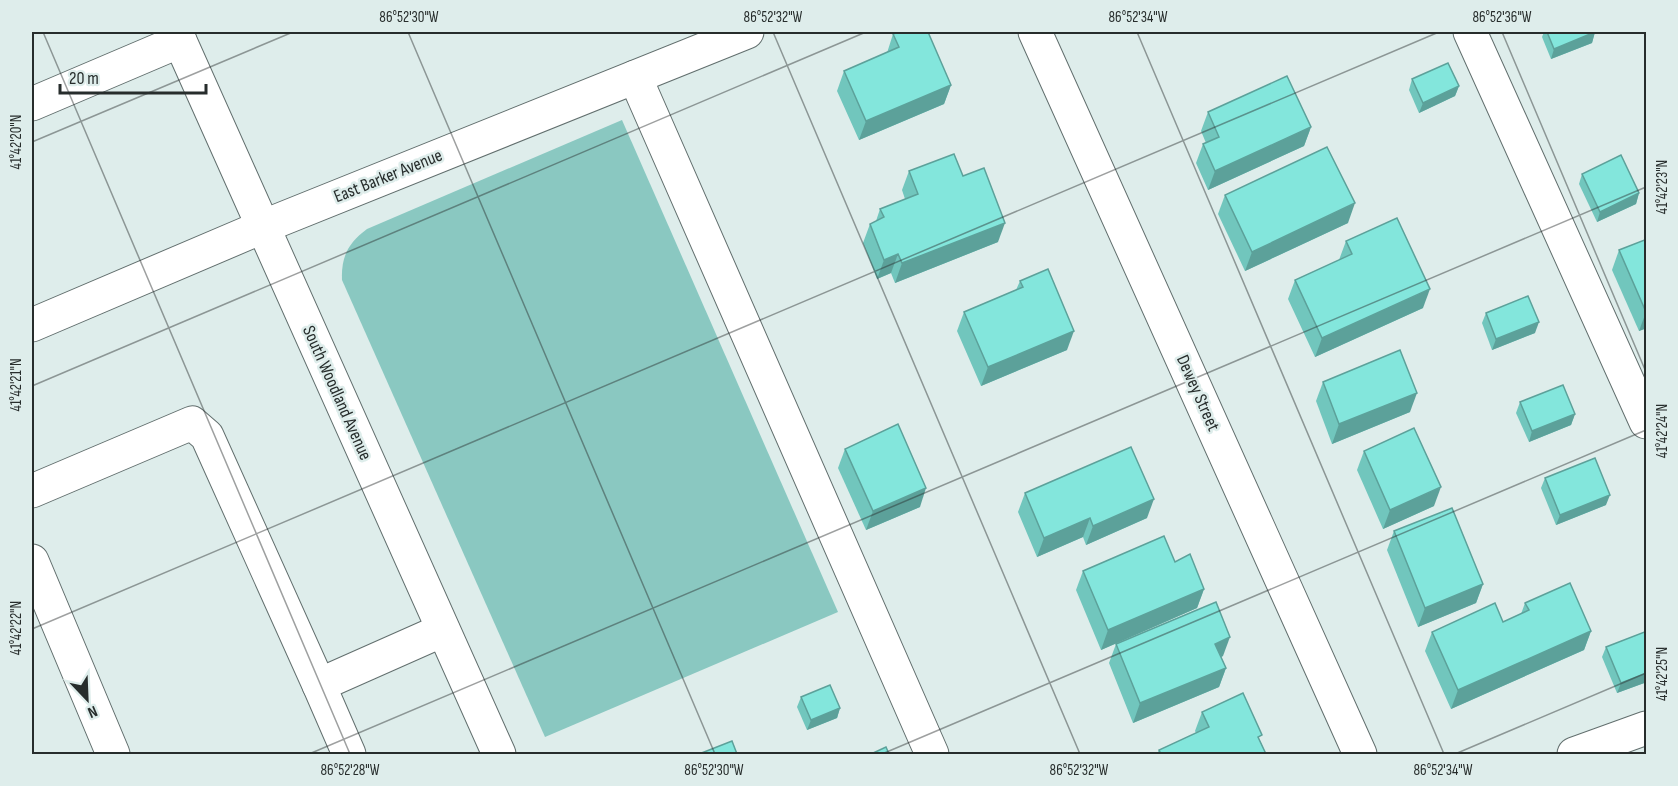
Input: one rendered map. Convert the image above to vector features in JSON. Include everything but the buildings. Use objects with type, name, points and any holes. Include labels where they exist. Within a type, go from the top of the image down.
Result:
[{"type":"street","name":"East Barker Avenue","points":[[32,325],[262,227],[747,32]]},
{"type":"street","name":"Dewey Street","points":[[1035,32],[1360,754]]},
{"type":"street","points":[[1470,32],[1647,422]]},
{"type":"street","points":[[32,104],[178,36]]},
{"type":"street","name":"South Woodland Avenue","points":[[178,36],[499,754]]},
{"type":"street","points":[[635,77],[932,754]]},
{"type":"street","points":[[32,490],[192,423],[207,436],[349,754]]},
{"type":"street","points":[[32,561],[113,754]]},
{"type":"street","points":[[319,685],[443,630]]},
{"type":"street","points":[[1574,754],[1647,728]]},
{"type":"shaded area","points":[[622,120],[838,612],[545,737],[342,280],[343,264],[350,245],[367,229]]}]
